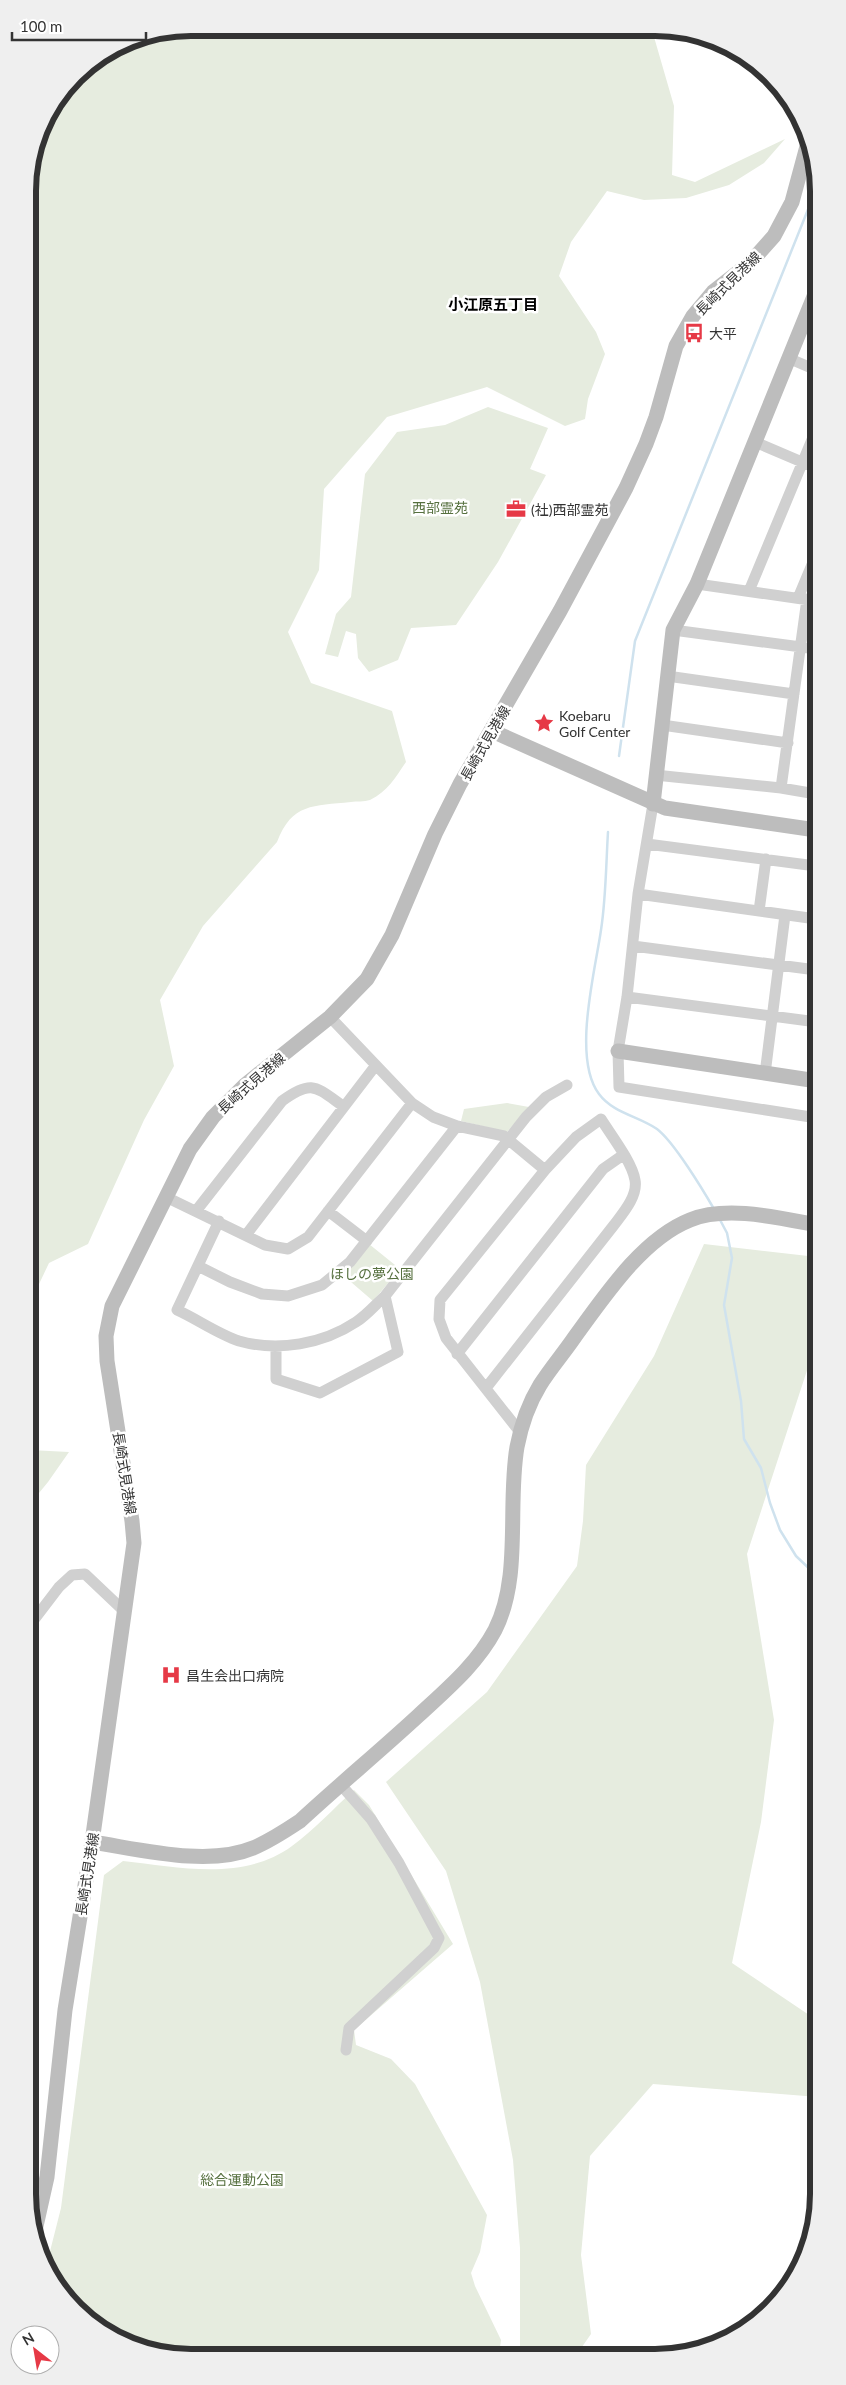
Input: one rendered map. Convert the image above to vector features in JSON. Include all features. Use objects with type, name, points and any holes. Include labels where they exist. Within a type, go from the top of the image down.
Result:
[{"type":"main road","name":"長崎式見港線","points":[[38,2215],[46,2177],[65,2010],[92,1842],[134,1543],[107,1361],[106,1336],[112,1306],[124,1278],[190,1149],[213,1117],[245,1085],[330,1016],[366,979],[392,935],[435,834],[460,784],[560,611],[626,488],[656,417],[676,346],[693,316],[713,292],[750,263],[774,236],[792,202],[805,152]]},
{"type":"main road","points":[[653,804],[673,630],[697,584],[810,308]]},
{"type":"main road","points":[[492,731],[665,808],[810,829]]},
{"type":"main road","points":[[618,1051],[810,1080]]},
{"type":"main road","points":[[92,1842],[184,1855],[221,1856],[244,1851],[276,1837],[341,1785],[452,1685],[470,1666],[496,1627],[508,1592],[514,1472],[520,1432],[529,1407],[545,1378],[588,1318],[640,1254],[659,1239],[691,1219],[729,1213],[749,1213],[809,1224]]},
{"type":"street","points":[[788,358],[810,367]]},
{"type":"street","points":[[755,442],[810,466]]},
{"type":"street","points":[[749,591],[810,444]]},
{"type":"street","points":[[697,584],[807,600]]},
{"type":"street","points":[[781,788],[810,586]]},
{"type":"street","points":[[673,630],[810,648]]},
{"type":"street","points":[[667,676],[794,694]]},
{"type":"street","points":[[662,725],[788,743]]},
{"type":"street","points":[[655,775],[781,788],[810,793]]},
{"type":"street","points":[[653,804],[638,894],[627,997],[618,1051],[620,1087],[810,1117]]},
{"type":"street","points":[[647,844],[810,865]]},
{"type":"street","points":[[759,911],[766,859]]},
{"type":"street","points":[[638,894],[810,918]]},
{"type":"street","points":[[764,1074],[785,915]]},
{"type":"street","points":[[633,946],[810,969]]},
{"type":"street","points":[[627,997],[810,1021]]},
{"type":"street","points":[[330,1016],[412,1103],[433,1117],[457,1126],[504,1136],[545,1170]]},
{"type":"street","points":[[246,1235],[376,1065]]},
{"type":"street","points":[[219,1221],[177,1310],[238,1340],[276,1346],[303,1344],[330,1336],[357,1321],[385,1296],[508,1140],[546,1097],[567,1085]]},
{"type":"street","points":[[196,1211],[282,1101],[299,1088],[316,1088],[343,1106]]},
{"type":"street","points":[[166,1197],[219,1221],[265,1245],[288,1249],[308,1237],[412,1103]]},
{"type":"street","points":[[486,1388],[627,1209],[636,1181],[601,1119],[576,1137],[545,1170],[440,1300],[439,1319],[446,1338],[520,1432]]},
{"type":"street","points":[[198,1266],[230,1282],[262,1294],[288,1296],[322,1285],[350,1262],[457,1126]]},
{"type":"street","points":[[457,1354],[603,1169],[623,1155]]},
{"type":"street","points":[[328,1210],[367,1241]]},
{"type":"street","points":[[276,1346],[276,1379],[320,1392],[398,1352],[385,1296]]},
{"type":"street","points":[[36,1617],[59,1587],[72,1575],[85,1574],[124,1611]]},
{"type":"street","points":[[341,1785],[371,1819],[399,1863],[439,1938],[434,1948],[349,2028],[346,2050]]},
{"type":"green space","points":[[654,36],[674,106],[672,175],[695,182],[785,139],[764,163],[729,185],[686,198],[644,200],[607,191],[571,242],[559,276],[596,332],[605,354],[588,399],[585,419],[565,426],[487,387],[387,417],[324,489],[319,570],[288,632],[311,683],[392,711],[406,762],[395,779],[370,800],[326,804],[297,813],[283,829],[277,842],[203,926],[160,1000],[174,1066],[144,1120],[88,1244],[49,1263],[36,1289],[37,181],[42,151],[52,123],[68,97],[89,75],[105,62],[141,44],[161,39],[181,37]]},
{"type":"green space","name":"西部霊苑","points":[[488,407],[548,428],[530,469],[546,475],[498,562],[456,625],[411,628],[398,660],[369,672],[358,658],[356,634],[346,631],[338,657],[325,654],[336,614],[351,597],[365,474],[397,432],[445,425]]},
{"type":"green space","points":[[507,1103],[529,1107],[507,1132],[461,1121],[464,1109]]},
{"type":"green space","name":"ほしの夢公園","points":[[369,1244],[400,1269],[373,1301],[344,1276]]},
{"type":"green space","points":[[704,1244],[809,1256],[809,1363],[747,1554],[774,1720],[761,1822],[732,1963],[809,2015],[809,2096],[653,2084],[590,2156],[581,2255],[591,2334],[580,2349],[520,2349],[520,2248],[513,2160],[480,1982],[446,1871],[386,1782],[487,1692],[577,1566],[583,1521],[586,1465],[654,1356]]},
{"type":"green space","points":[[36,1450],[69,1452],[36,1496]]},
{"type":"green space","name":"総合運動公園","points":[[354,1790],[369,1805],[453,1944],[354,2030],[356,2045],[391,2059],[415,2084],[487,2215],[480,2252],[471,2273],[475,2286],[501,2340],[500,2349],[191,2349],[161,2346],[132,2337],[97,2317],[68,2288],[49,2255],[61,2208],[104,1875],[123,1861],[210,1869],[232,1868],[253,1864],[273,1857],[292,1846]]},
{"type":"waterway","points":[[619,756],[635,641],[810,204]]},
{"type":"waterway","points":[[608,832],[603,918],[591,991],[586,1037],[587,1059],[591,1078],[599,1094],[611,1106],[650,1125],[664,1135],[688,1167],[714,1209]]},
{"type":"waterway","points":[[719,1218],[727,1233],[732,1258],[724,1305],[741,1401],[744,1439],[761,1468],[770,1503],[780,1530],[796,1556],[809,1569]]},
{"type":"place","name":"大平","points":[[694,333]]},
{"type":"place","name":"(社)西部霊苑","points":[[516,509]]},
{"type":"place","name":"Koebaru Golf Center","points":[[544,723]]},
{"type":"place","name":"昌生会出口病院","points":[[171,1675]]},
{"type":"district","name":"小江原五丁目","points":[[493,304]]}]
